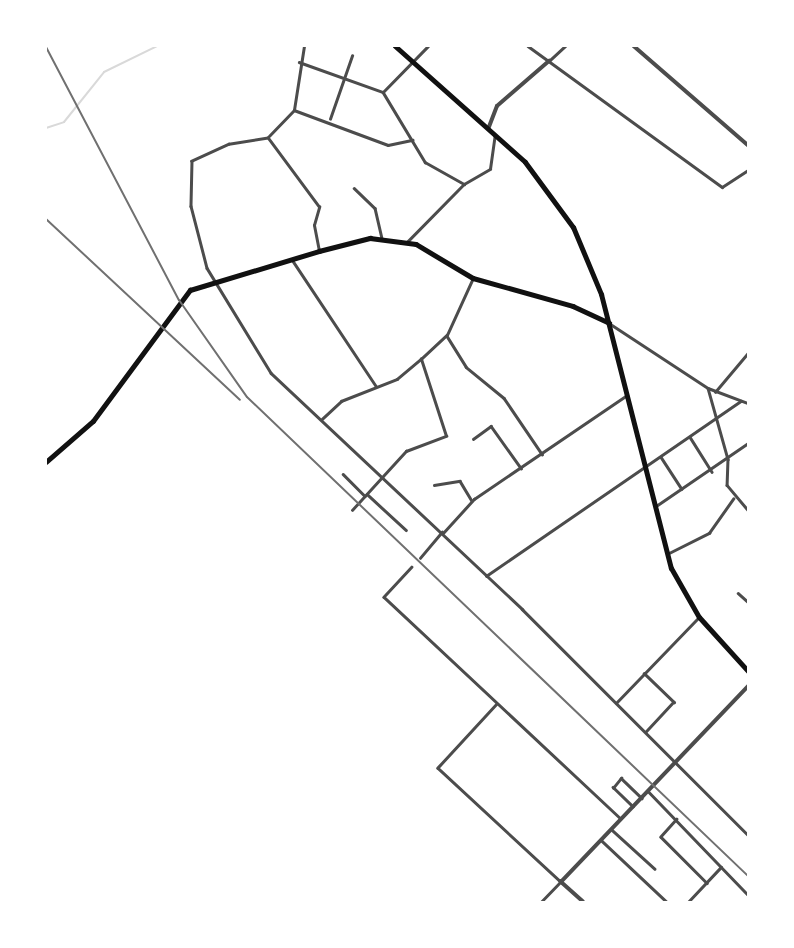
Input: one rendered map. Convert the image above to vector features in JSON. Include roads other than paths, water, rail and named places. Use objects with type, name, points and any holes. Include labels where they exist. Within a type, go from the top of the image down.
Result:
[{"type":"highway","points":[[395,46],[496,134],[546,187],[573,227],[609,323],[666,554],[699,617],[748,671]]},
{"type":"main road","points":[[46,462],[93,421],[179,300],[211,280],[319,250],[382,238],[407,242],[473,278],[573,306],[609,323]]},
{"type":"street","points":[[304,46],[299,62],[294,110],[268,138],[229,144],[192,161],[191,206],[211,280],[271,373],[442,532],[615,703],[677,760],[748,835]]},
{"type":"street","points":[[383,92],[415,63],[428,46]]},
{"type":"street","points":[[528,46],[722,187],[748,170]]},
{"type":"street","points":[[489,127],[497,106],[565,46]]},
{"type":"street","points":[[634,46],[748,145]]},
{"type":"street","points":[[330,119],[352,56]]},
{"type":"street","points":[[299,62],[383,92],[425,162],[464,184]]},
{"type":"street","points":[[294,110],[330,119],[388,145],[412,139]]},
{"type":"street","points":[[407,242],[464,184],[490,169],[496,134]]},
{"type":"street","points":[[268,138],[319,207],[314,225],[319,250]]},
{"type":"street","points":[[354,188],[375,208],[382,238]]},
{"type":"street","points":[[292,258],[376,386]]},
{"type":"street","points":[[322,419],[341,401],[376,386],[421,359],[447,335],[473,278]]},
{"type":"street","points":[[609,323],[708,388],[748,403]]},
{"type":"street","points":[[447,335],[466,367],[504,398],[542,454]]},
{"type":"street","points":[[715,392],[748,353]]},
{"type":"street","points":[[352,510],[406,452],[446,436],[421,359]]},
{"type":"street","points":[[708,388],[728,463],[727,485],[734,497],[748,509]]},
{"type":"street","points":[[420,558],[472,501],[626,395]]},
{"type":"street","points":[[486,576],[741,401]]},
{"type":"street","points":[[473,439],[491,426],[521,468]]},
{"type":"street","points":[[690,437],[712,472]]},
{"type":"street","points":[[654,508],[728,463],[748,443]]},
{"type":"street","points":[[661,457],[683,490]]},
{"type":"street","points":[[343,474],[406,530]]},
{"type":"street","points":[[434,485],[460,481],[472,501]]},
{"type":"street","points":[[666,554],[709,533],[734,497]]},
{"type":"street","points":[[412,567],[384,597],[621,820]]},
{"type":"street","points":[[738,593],[748,603]]},
{"type":"street","points":[[615,703],[699,617]]},
{"type":"street","points":[[643,673],[674,702],[647,731]]},
{"type":"street","points":[[542,902],[748,686]]},
{"type":"street","points":[[497,704],[438,768],[583,902]]},
{"type":"street","points":[[633,807],[613,788],[621,778],[642,798]]},
{"type":"street","points":[[649,792],[748,895]]},
{"type":"street","points":[[677,819],[661,837],[706,883]]},
{"type":"street","points":[[611,829],[655,869]]},
{"type":"street","points":[[601,840],[667,902]]},
{"type":"street","points":[[688,902],[721,867]]},
{"type":"waterway","points":[[46,128],[64,122],[104,72],[157,46]]},
{"type":"waterway","points":[[46,148],[46,153]]},
{"type":"railway","points":[[46,47],[179,300],[247,397],[748,876]]},
{"type":"railway","points":[[46,219],[240,400]]}]
